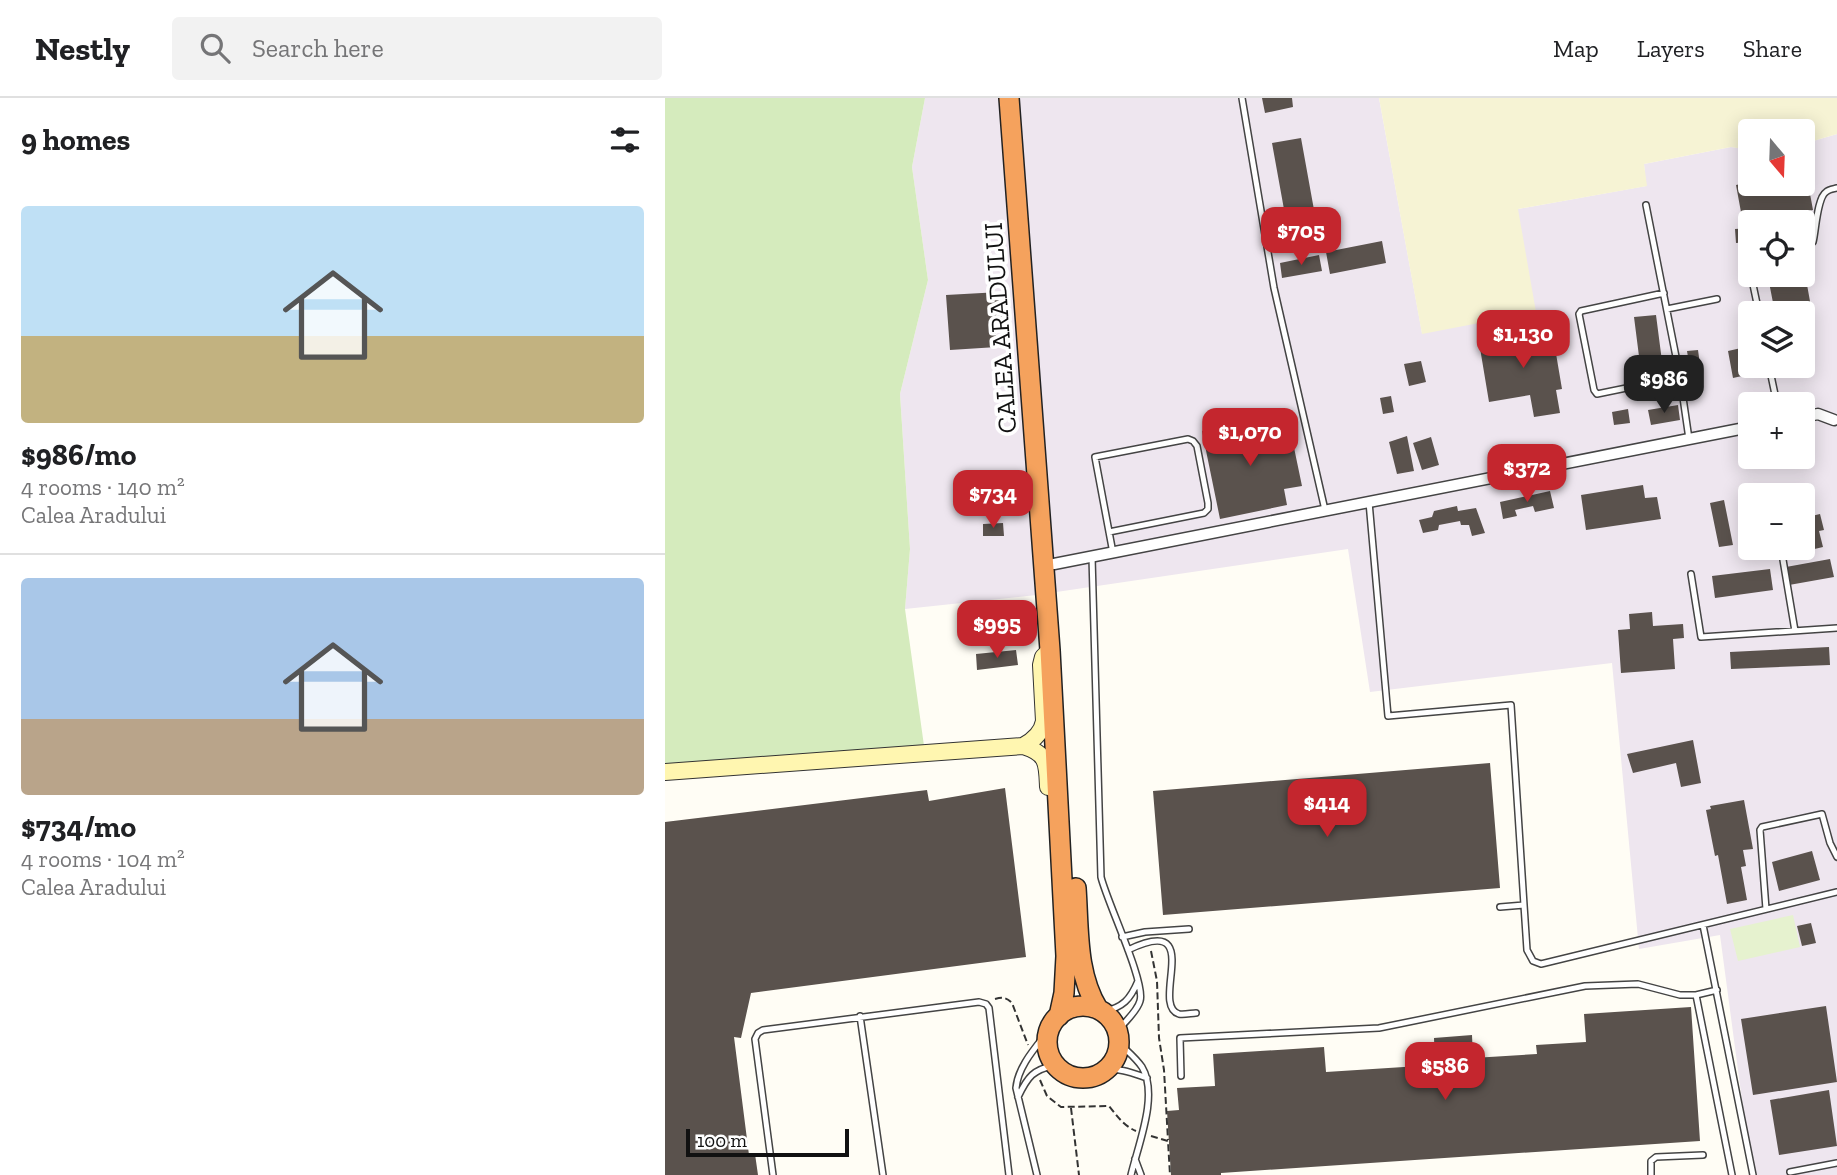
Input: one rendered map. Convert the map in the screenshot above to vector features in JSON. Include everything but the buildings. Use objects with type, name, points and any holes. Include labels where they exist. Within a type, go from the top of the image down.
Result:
[{"type":"highway","name":"CALEA ARADULUI","points":[[1009,98],[1049,650],[1066,956],[1064,993],[1047,1047],[1055,1065]]},
{"type":"highway","name":"CALEA ARADULUI","points":[[1021,98],[1080,954],[1088,993],[1100,1011],[1109,1017],[1118,1037]]},
{"type":"highway","points":[[1054,1023],[1067,1010],[1077,1007],[1088,1006],[1100,1011]]},
{"type":"highway","points":[[1055,1065],[1063,1072],[1081,1078],[1091,1077],[1112,1063],[1117,1054],[1118,1037]]},
{"type":"street","points":[[1815,415],[1836,422]]},
{"type":"street","points":[[1054,564],[1738,429]]},
{"type":"street","points":[[1023,746],[1033,740],[1043,728],[1041,665],[1049,650]]},
{"type":"street","points":[[665,772],[1023,746],[1034,750],[1046,762],[1050,817],[1060,839]]},
{"type":"lane","points":[[1242,98],[1274,288],[1325,511]]},
{"type":"lane","points":[[1815,230],[1823,194],[1837,188]]},
{"type":"lane","points":[[1646,205],[1680,377],[1689,439]]},
{"type":"lane","points":[[1664,293],[1581,311],[1579,314],[1597,394],[1680,377]]},
{"type":"lane","points":[[1667,309],[1717,299]]},
{"type":"lane","points":[[1109,532],[1204,513],[1208,509],[1197,446],[1193,441],[1188,439],[1095,457],[1109,532],[1114,552]]},
{"type":"lane","points":[[1369,502],[1388,716],[1511,705],[1527,950],[1533,961],[1541,964],[1837,892]]},
{"type":"lane","points":[[1092,557],[1100,865],[1104,892],[1141,990],[1138,1006],[1118,1037],[1142,1066],[1150,1088],[1131,1175]]},
{"type":"lane","points":[[1783,560],[1795,631]]},
{"type":"lane","points":[[1691,574],[1701,637],[1837,628]]},
{"type":"lane","points":[[1766,909],[1762,827],[1822,814],[1837,857]]},
{"type":"lane","points":[[1500,907],[1524,905]]},
{"type":"lane","points":[[1703,925],[1753,1175]]},
{"type":"lane","points":[[1122,937],[1145,932],[1189,929]]},
{"type":"lane","points":[[1128,950],[1148,942],[1164,943],[1171,949],[1173,962],[1170,1002],[1179,1014],[1196,1013]]},
{"type":"lane","points":[[1100,1011],[1115,1009],[1124,1004],[1138,981]]},
{"type":"lane","points":[[1181,1076],[1180,1038],[1379,1028],[1585,986],[1638,984],[1681,995],[1717,990]]},
{"type":"lane","points":[[1696,995],[1732,1175]]},
{"type":"lane","points":[[773,1175],[755,1039],[758,1033],[763,1030],[860,1016],[979,1002],[989,1008],[1009,1175]]},
{"type":"lane","points":[[860,1016],[883,1175]]},
{"type":"lane","points":[[1037,1175],[1016,1088],[1017,1078],[1054,1023]]},
{"type":"lane","points":[[1019,1097],[1027,1080],[1036,1071],[1055,1065]]},
{"type":"lane","points":[[1105,1070],[1129,1071],[1147,1078]]},
{"type":"lane","points":[[1651,1175],[1651,1161],[1656,1157],[1703,1155]]},
{"type":"lane","points":[[1135,1159],[1142,1175]]},
{"type":"lane","points":[[1790,1172],[1837,1163]]},
{"type":"path","points":[[1148,942],[1157,981],[1170,1175]]},
{"type":"path","points":[[986,1004],[1001,997],[1012,1003],[1030,1055]]},
{"type":"path","points":[[1036,1071],[1047,1096],[1061,1107],[1109,1106],[1129,1128],[1168,1141]]},
{"type":"path","points":[[1071,1107],[1079,1175]]},
{"type":"shaded area","points":[[925,98],[1379,98],[1422,333],[1518,209],[1646,186],[1644,164],[1731,147],[1738,148],[1738,196],[1815,196],[1815,140],[1837,134],[1837,1175],[1752,1175],[1720,935],[1639,949],[1612,663],[1370,692],[1348,549],[1036,595],[905,609],[910,549],[900,394],[928,280],[912,167]]},
{"type":"shaded area","points":[[1379,98],[1837,98],[1837,134],[1815,140],[1815,119],[1738,119],[1738,148],[1731,147],[1644,164],[1647,186],[1518,209],[1536,312],[1422,334]]},
{"type":"green space","points":[[665,98],[925,98],[912,167],[928,280],[900,394],[910,549],[905,609],[925,753],[665,777]]},
{"type":"green space","points":[[1793,915],[1800,947],[1738,961],[1730,929]]}]
